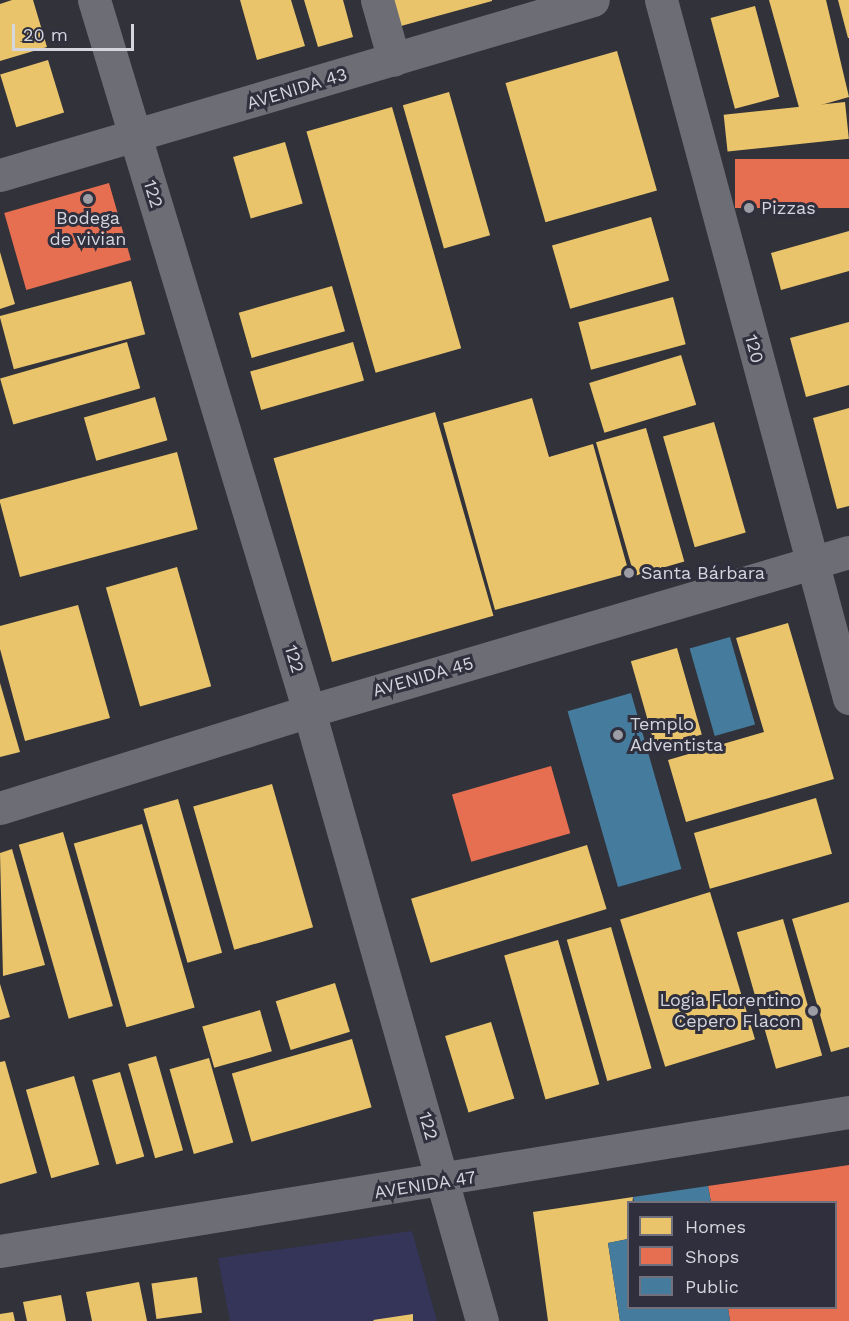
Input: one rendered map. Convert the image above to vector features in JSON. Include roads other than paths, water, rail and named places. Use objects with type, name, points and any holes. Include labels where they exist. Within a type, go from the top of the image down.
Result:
[{"type":"street","name":"122","points":[[94,0],[309,711],[482,1321]]},
{"type":"street","points":[[377,0],[394,60]]},
{"type":"street","name":"AVENIDA 43","points":[[0,175],[136,138],[593,0]]},
{"type":"street","name":"120","points":[[661,0],[849,698]]},
{"type":"street","name":"AVENIDA 45","points":[[0,808],[309,711],[849,552]]},
{"type":"street","name":"AVENIDA 47","points":[[0,1251],[444,1182],[849,1112]]},
{"type":"place","name":"Bodega de vivian","points":[[88,199]]},
{"type":"place","name":"Pizzas","points":[[749,208]]},
{"type":"place","name":"Santa Bárbara","points":[[629,573]]},
{"type":"place","name":"Templo Adventista","points":[[618,735]]},
{"type":"place","name":"Logia Florentino Cepero Flacon","points":[[813,1011]]}]
